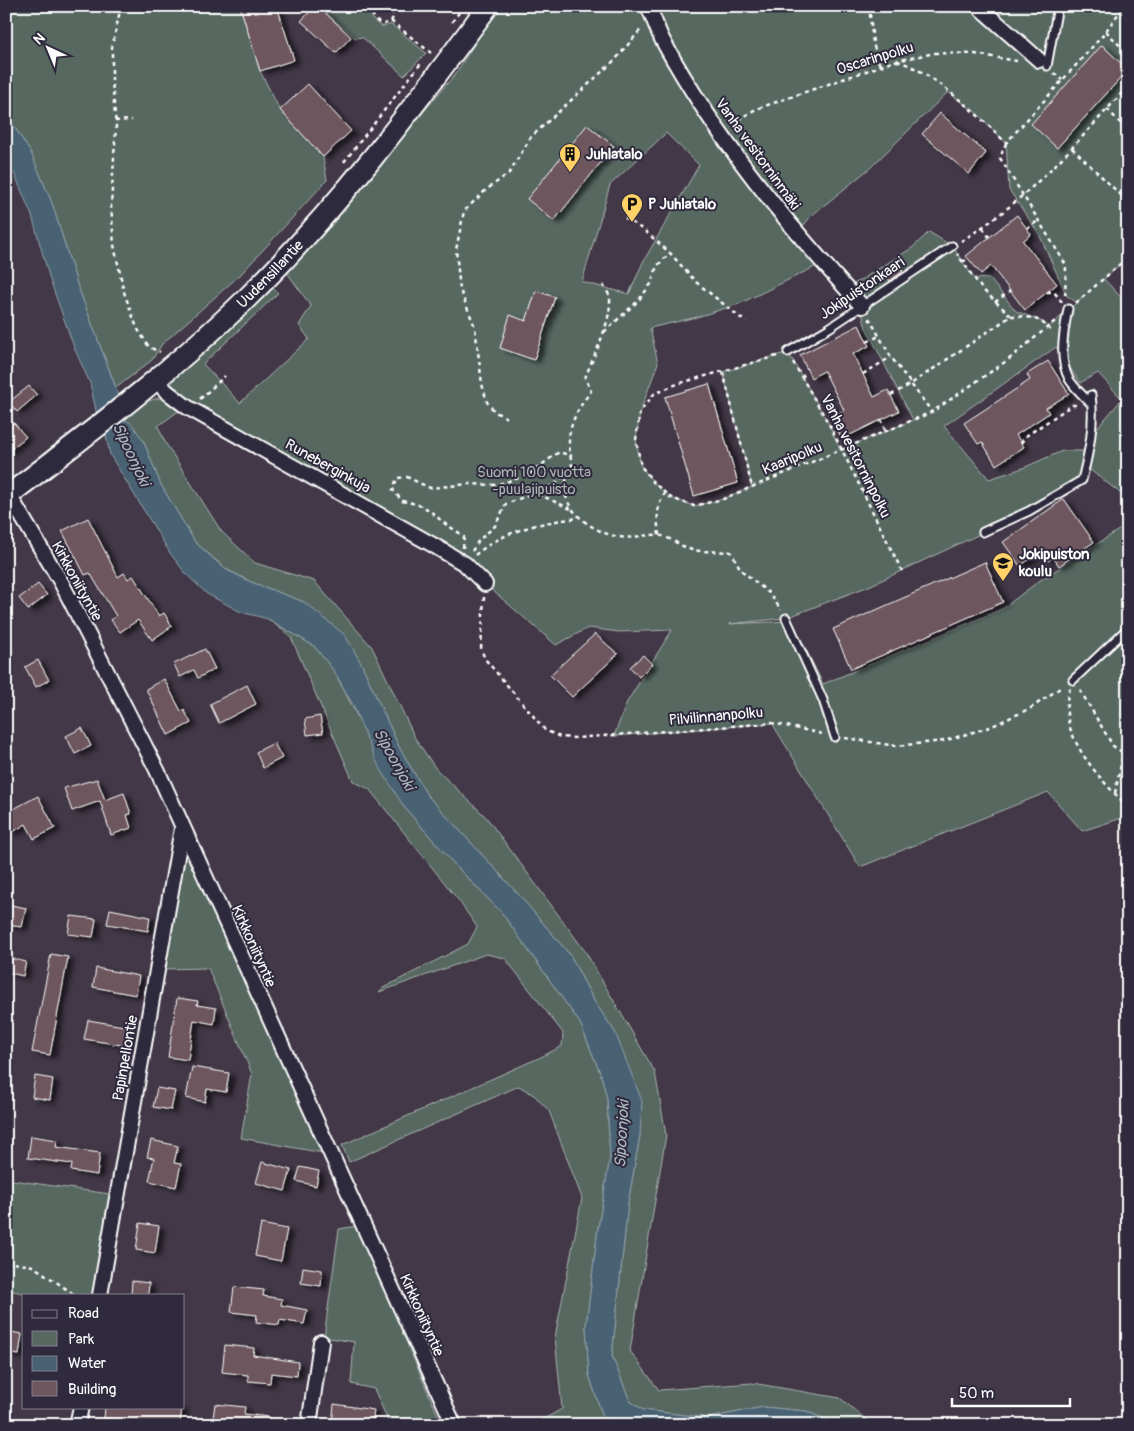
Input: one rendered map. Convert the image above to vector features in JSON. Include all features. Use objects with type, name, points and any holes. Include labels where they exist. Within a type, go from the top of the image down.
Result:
[{"type":"street","name":"Uudensillantie","points":[[7,494],[133,399],[156,379],[166,354],[243,301],[294,250],[402,120],[488,6]]},
{"type":"street","points":[[978,6],[1043,63]]},
{"type":"street","name":"Vanha vesitorninmäki","points":[[650,10],[662,40],[720,132],[778,213],[862,306]]},
{"type":"street","name":"Runeberginkuja","points":[[156,379],[166,391],[192,409],[372,509],[465,564],[485,584]]},
{"type":"street","name":"Kirkkoniityntie","points":[[7,494],[61,582],[157,770],[454,1425]]},
{"type":"street","name":"Papinpellontie","points":[[100,1294],[182,828]]},
{"type":"street","points":[[309,1425],[321,1342]]},
{"type":"street","points":[[78,1425],[80,1408]]},
{"type":"lane","points":[[1043,63],[1058,6]]},
{"type":"lane","name":"Jokipuistonkaari","points":[[788,352],[862,306],[952,246]]},
{"type":"lane","points":[[1068,309],[1063,336],[1063,352],[1069,378],[1092,405]]},
{"type":"lane","points":[[984,532],[1030,510],[1082,480],[1089,452],[1091,396]]},
{"type":"lane","points":[[786,618],[823,700],[835,737]]},
{"type":"lane","points":[[1073,680],[1128,628]]},
{"type":"path","points":[[121,6],[112,47],[115,121],[111,205],[114,245],[124,292],[137,328],[149,347],[166,354]]},
{"type":"path","points":[[375,7],[373,14],[378,23],[384,24],[391,20],[394,12],[390,6]]},
{"type":"path","points":[[447,29],[464,6]]},
{"type":"path","points":[[869,6],[873,43],[880,66]]},
{"type":"path","points":[[1058,317],[1062,303],[1067,296],[1066,265],[1000,158],[1006,143],[1106,31],[1124,6]]},
{"type":"path","points":[[507,418],[495,412],[487,402],[482,384],[475,327],[460,290],[456,250],[464,211],[486,190],[508,173],[531,138],[616,59],[650,10]]},
{"type":"path","points":[[391,20],[430,52]]},
{"type":"path","points":[[1106,31],[1128,54]]},
{"type":"path","points":[[343,164],[436,45]]},
{"type":"path","name":"Oscarinpolku","points":[[720,132],[741,116],[756,109],[895,61],[935,53],[975,54],[1043,63]]},
{"type":"path","points":[[895,61],[904,63],[978,114],[1006,143]]},
{"type":"path","points":[[1011,316],[982,289],[952,246],[982,228],[1023,195],[1072,148],[1128,86]]},
{"type":"path","points":[[1107,109],[1128,131]]},
{"type":"path","points":[[115,121],[132,120]]},
{"type":"path","points":[[1072,148],[1128,202]]},
{"type":"path","points":[[625,218],[645,230],[670,253],[696,282],[746,322]]},
{"type":"path","points":[[1027,228],[1039,220]]},
{"type":"path","points":[[982,228],[989,237]]},
{"type":"path","points":[[603,333],[619,316],[638,301],[651,284],[657,266],[670,253]]},
{"type":"path","name":"Kaaripolku","points":[[788,352],[677,384],[654,394],[640,412],[636,440],[641,466],[654,483],[671,498],[694,506],[723,499],[932,412],[994,370],[1049,328],[1058,317],[1128,257]]},
{"type":"path","points":[[962,261],[970,260]]},
{"type":"path","points":[[603,286],[610,298],[603,333],[585,378],[590,391],[578,408],[572,424],[569,445],[572,456],[572,468],[565,480],[566,499],[580,518],[606,534],[621,537],[658,535],[692,550],[731,552],[741,570],[777,602],[786,618]]},
{"type":"path","points":[[994,302],[1010,290]]},
{"type":"path","points":[[1047,292],[1054,292],[1062,303]]},
{"type":"path","points":[[862,306],[891,357],[932,412]]},
{"type":"path","points":[[891,395],[911,384],[1011,316],[1027,316],[1043,322],[1049,328]]},
{"type":"path","points":[[867,342],[879,336]]},
{"type":"path","name":"Vanha vesitorninpolku","points":[[788,352],[830,426],[840,450],[902,571]]},
{"type":"path","points":[[863,374],[891,357]]},
{"type":"path","points":[[723,372],[752,487]]},
{"type":"path","points":[[801,377],[808,372]]},
{"type":"path","points":[[192,409],[225,376]]},
{"type":"path","points":[[1021,443],[1026,436],[1072,406],[1092,405]]},
{"type":"path","points":[[881,419],[885,430]]},
{"type":"path","points":[[830,426],[834,423]]},
{"type":"path","points":[[465,564],[464,537],[423,505],[402,501],[393,490],[397,478],[407,477],[430,488],[469,484],[496,485],[528,475],[559,452],[572,456]]},
{"type":"path","points":[[465,564],[479,540],[495,526],[506,504],[520,497],[536,494],[554,485],[572,468]]},
{"type":"path","points":[[658,535],[660,501],[665,493]]},
{"type":"path","points":[[536,494],[572,509]]},
{"type":"path","points":[[465,564],[490,542],[515,531],[552,521],[580,518]]},
{"type":"path","name":"Pilvilinnanpolku","points":[[485,584],[481,629],[481,648],[485,659],[545,730],[560,737],[576,738],[700,730],[772,723],[835,737],[896,746],[944,741],[990,727],[1031,708],[1073,680]]},
{"type":"path","points":[[1073,680],[1113,746],[1128,756]]},
{"type":"path","points":[[1073,680],[1066,698],[1066,720],[1075,743],[1114,794],[1128,807]]},
{"type":"path","points":[[1114,794],[1128,731]]},
{"type":"path","points":[[6,1262],[33,1266],[73,1294]]},
{"type":"green space","points":[[6,6],[240,6],[260,71],[280,110],[323,157],[327,180],[241,274],[162,344],[152,360],[116,388],[77,284],[52,203],[31,153],[6,114]]},
{"type":"green space","points":[[318,6],[369,6],[371,16],[377,24],[383,27],[391,24],[426,53],[404,76],[362,37],[355,38]]},
{"type":"green space","name":"Suomi 100 vuotta -puulajipuisto","points":[[498,6],[647,6],[652,15],[676,6],[1128,6],[1128,257],[1104,279],[1128,305],[1128,499],[1085,466],[1082,480],[1029,511],[869,586],[786,618],[729,624],[792,621],[823,684],[1002,609],[1039,581],[1128,524],[1128,812],[1122,818],[1082,831],[1048,792],[860,867],[772,723],[614,736],[627,702],[672,630],[619,632],[588,628],[556,645],[485,584],[166,391],[171,386],[175,375],[189,360],[272,287],[278,293],[203,364],[240,403],[309,339],[299,325],[311,306],[286,271],[345,206],[456,73]],"holes":[[[948,92],[978,114],[1006,143],[1009,190],[1039,234],[1067,296],[1076,302],[1083,297],[1049,327],[1043,322],[1016,311],[990,279],[974,278],[952,246],[929,232],[912,248],[854,284],[866,328],[913,420],[840,450],[830,426],[788,352],[723,372],[752,487],[723,499],[694,506],[671,498],[654,483],[641,466],[636,440],[640,412],[658,363],[650,328],[697,317],[739,304],[823,263],[797,234],[811,216],[870,168]],[[666,133],[699,165],[643,262],[629,294],[582,282],[610,185]],[[536,291],[555,297],[534,359],[500,348],[510,316],[526,321]],[[1056,347],[1080,383],[1098,373],[1122,399],[1091,435],[1088,451],[1062,451],[1023,468],[989,479],[944,426]]]},
{"type":"green space","points":[[158,398],[173,403],[180,410],[158,426],[165,442],[221,531],[255,563],[314,581],[372,647],[415,738],[436,769],[486,817],[585,951],[655,1072],[666,1135],[630,1351],[659,1390],[752,1383],[840,1398],[873,1425],[838,1425],[806,1411],[763,1407],[709,1418],[643,1410],[630,1401],[612,1356],[628,1203],[640,1135],[615,1032],[594,1001],[570,955],[520,896],[427,795],[399,747],[361,663],[304,602],[251,582],[226,569],[195,542],[161,485],[143,440],[121,418],[137,405]]},
{"type":"green space","points":[[268,619],[314,646],[334,671],[404,807],[456,866],[502,913],[580,1023],[601,1075],[607,1098],[610,1158],[598,1228],[586,1326],[589,1375],[603,1417],[613,1425],[533,1425],[562,1409],[555,1337],[582,1198],[549,1111],[535,1096],[519,1086],[349,1162],[342,1145],[541,1057],[562,1046],[563,1033],[505,958],[486,954],[379,992],[383,988],[468,944],[477,927],[459,901],[369,789],[353,781],[291,637]]},
{"type":"green space","points":[[189,852],[323,1153],[241,1138],[252,1074],[208,968],[165,969],[182,856]]},
{"type":"green space","points":[[12,1180],[117,1195],[100,1294],[31,1294],[6,1290],[6,1184]]},
{"type":"green space","points":[[357,1226],[442,1425],[390,1425],[374,1389],[351,1384],[354,1342],[324,1337],[339,1229]]},
{"type":"water","points":[[6,114],[31,153],[52,203],[77,284],[119,396],[97,415],[90,383],[75,350],[50,280],[32,216],[15,175],[6,161]]},
{"type":"water","name":"Sipoonjoki","points":[[121,418],[131,423],[143,440],[161,485],[195,542],[225,569],[251,582],[304,602],[345,635],[361,663],[399,747],[427,795],[520,896],[570,955],[594,1001],[615,1032],[642,1101],[640,1135],[628,1203],[612,1356],[630,1401],[643,1410],[709,1418],[763,1407],[806,1411],[838,1425],[613,1425],[603,1417],[589,1375],[586,1326],[598,1228],[610,1158],[607,1098],[601,1075],[580,1023],[502,913],[456,866],[404,807],[377,763],[353,705],[334,671],[314,646],[268,619],[241,612],[207,594],[186,574],[170,553],[110,455],[105,431]]},
{"type":"building","points":[[240,6],[277,6],[294,60],[260,71]]},
{"type":"building","points":[[315,6],[318,6],[351,37],[336,53],[301,21]]},
{"type":"building","points":[[1102,45],[1128,70],[1057,148],[1031,124]]},
{"type":"building","points":[[308,84],[351,131],[323,157],[280,110]]},
{"type":"building","points":[[940,113],[986,153],[969,174],[922,134]]},
{"type":"building","name":"Juhlatalo","points":[[587,125],[614,146],[554,221],[527,199]]},
{"type":"building","points":[[1017,215],[1031,234],[1023,241],[1057,284],[1025,310],[991,266],[981,274],[966,256]]},
{"type":"building","points":[[896,261],[903,271],[890,281],[882,271]]},
{"type":"building","points":[[536,291],[555,297],[534,360],[500,348],[510,315],[526,321]]},
{"type":"building","points":[[859,325],[869,346],[853,354],[874,397],[888,390],[899,411],[842,439],[831,417],[844,410],[824,371],[811,378],[800,355]]},
{"type":"building","points":[[1048,361],[1069,394],[1046,408],[1049,413],[1016,435],[1024,447],[996,465],[982,442],[978,444],[964,423],[1030,380],[1027,374]]},
{"type":"building","points":[[709,384],[738,483],[694,496],[665,397]]},
{"type":"building","points":[[29,386],[37,395],[17,412],[9,402]]},
{"type":"building","points":[[14,423],[26,437],[6,453],[6,429]]},
{"type":"building","points":[[1064,499],[1094,542],[1059,566],[1053,557],[1048,561],[1041,551],[1020,566],[1003,542]]},
{"type":"building","points":[[88,518],[118,577],[124,573],[128,579],[133,576],[159,616],[164,613],[172,626],[152,640],[138,620],[120,632],[111,620],[116,616],[90,573],[85,575],[62,531]]},
{"type":"building","points":[[985,562],[1003,602],[851,669],[833,629]]},
{"type":"building","points":[[38,584],[47,595],[28,610],[19,598]]},
{"type":"building","points":[[595,634],[618,654],[572,697],[550,675]]},
{"type":"building","points":[[205,649],[215,669],[198,678],[194,670],[180,677],[174,664]]},
{"type":"building","points":[[643,655],[652,664],[639,677],[630,667]]},
{"type":"building","points":[[38,660],[49,680],[36,687],[25,667]]},
{"type":"building","points":[[164,679],[181,711],[184,710],[191,723],[168,735],[146,689]]},
{"type":"building","points":[[247,685],[256,704],[219,723],[210,704]]},
{"type":"building","points":[[320,716],[323,733],[307,735],[305,719]]},
{"type":"building","points":[[82,728],[91,746],[75,754],[66,736]]},
{"type":"building","points":[[274,743],[282,758],[263,768],[256,752]]},
{"type":"building","points":[[97,779],[105,800],[124,793],[131,814],[127,815],[131,828],[111,835],[100,801],[72,811],[64,788]]},
{"type":"building","points":[[38,796],[55,828],[34,839],[26,824],[11,833],[6,825],[6,813]]},
{"type":"building","points":[[6,904],[26,908],[22,927],[6,925]]},
{"type":"building","points":[[110,909],[150,917],[148,931],[107,924]]},
{"type":"building","points":[[71,916],[96,919],[93,937],[68,934]]},
{"type":"building","points":[[51,954],[68,957],[50,1055],[32,1052]]},
{"type":"building","points":[[6,957],[26,962],[23,976],[6,972]]},
{"type":"building","points":[[96,968],[139,976],[136,995],[93,987]]},
{"type":"building","points":[[177,998],[198,1001],[197,1005],[216,1008],[214,1024],[194,1020],[188,1060],[168,1057]]},
{"type":"building","points":[[88,1020],[130,1027],[127,1046],[84,1039]]},
{"type":"building","points":[[192,1067],[229,1073],[226,1092],[207,1089],[205,1102],[186,1098]]},
{"type":"building","points":[[35,1076],[53,1079],[50,1100],[32,1097]]},
{"type":"building","points":[[157,1088],[175,1091],[171,1110],[153,1107]]},
{"type":"building","points":[[31,1136],[57,1140],[56,1147],[100,1153],[97,1175],[71,1171],[72,1164],[28,1158]]},
{"type":"building","points":[[151,1140],[178,1146],[174,1163],[181,1164],[176,1187],[149,1181],[154,1158],[147,1157]]},
{"type":"building","points":[[262,1162],[291,1170],[285,1191],[256,1183]]},
{"type":"building","points":[[300,1167],[319,1171],[316,1186],[296,1181]]},
{"type":"building","points":[[140,1223],[159,1226],[155,1253],[136,1250]]},
{"type":"building","points":[[261,1224],[287,1229],[281,1261],[255,1256]]},
{"type":"building","points":[[303,1267],[322,1270],[321,1286],[301,1283]]},
{"type":"building","points":[[132,1281],[149,1283],[148,1294],[131,1294]]},
{"type":"building","points":[[234,1287],[264,1290],[263,1296],[282,1299],[281,1305],[307,1310],[304,1324],[280,1320],[279,1325],[256,1322],[257,1315],[231,1312]]},
{"type":"building","points":[[6,1331],[22,1334],[19,1355],[6,1353]]},
{"type":"building","points":[[225,1345],[254,1348],[253,1355],[298,1362],[297,1376],[271,1373],[270,1383],[248,1381],[248,1375],[222,1372]]},
{"type":"building","points":[[215,1404],[245,1407],[244,1414],[269,1417],[268,1425],[212,1425]]},
{"type":"building","points":[[334,1404],[374,1410],[372,1425],[332,1425]]},
{"type":"building","points":[[105,1408],[182,1408],[180,1425],[142,1425],[104,1418]]},
{"type":"place","name":"Juhlatalo","points":[[570,173]]},
{"type":"place","name":"P Juhlatalo","points":[[632,223]]},
{"type":"place","name":"Jokipuiston koulu","points":[[1003,582]]}]
